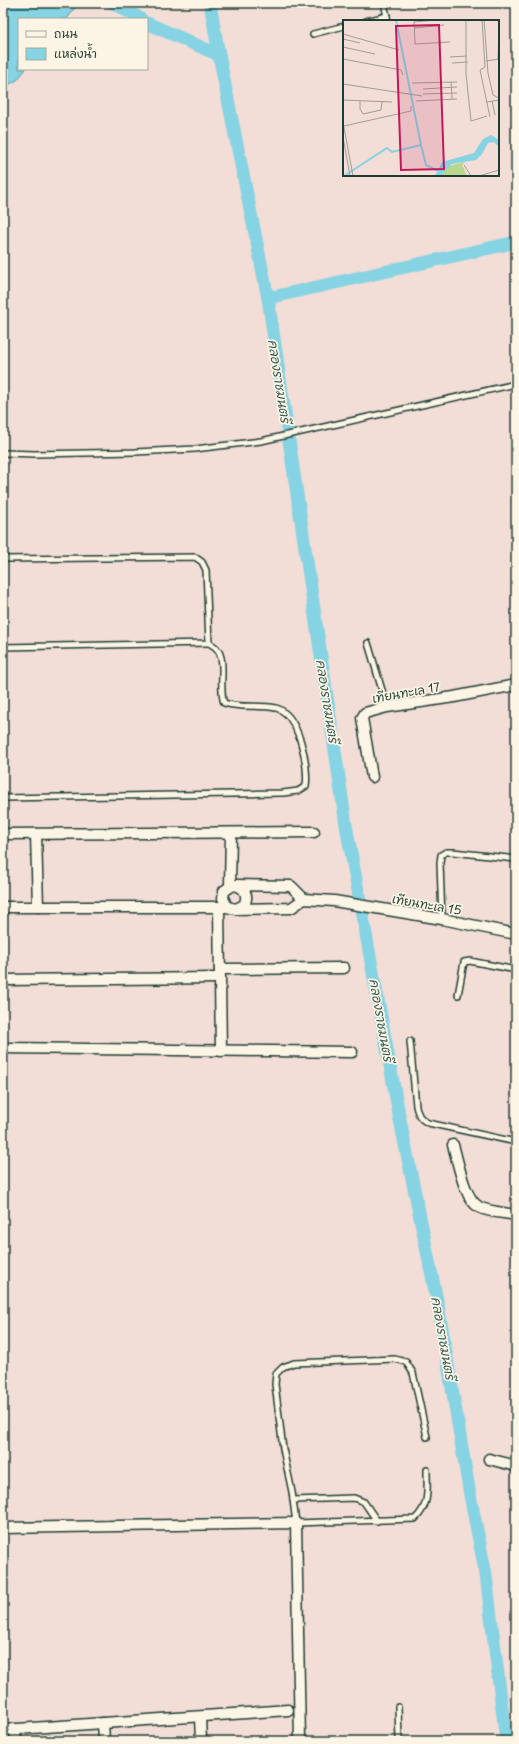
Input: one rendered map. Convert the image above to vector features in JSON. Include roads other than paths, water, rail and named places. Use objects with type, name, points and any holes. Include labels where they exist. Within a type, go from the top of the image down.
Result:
[{"type":"street","name":"เทียนทะเล 17","points":[[372,777],[362,718],[366,713],[371,710],[387,707],[454,697],[516,685]]},
{"type":"street","points":[[3,834],[314,832]]},
{"type":"street","points":[[231,833],[233,886]]},
{"type":"street","points":[[36,834],[38,907]]},
{"type":"street","points":[[228,908],[244,905],[247,897],[244,890],[233,886]]},
{"type":"street","points":[[3,907],[228,908],[291,908],[304,899],[291,886],[233,886],[223,894],[223,901],[228,908],[220,973],[221,1051]]},
{"type":"street","name":"เทียนทะเล 15","points":[[304,899],[334,901],[442,919],[516,934]]},
{"type":"street","points":[[3,980],[344,968]]},
{"type":"street","points":[[3,1048],[352,1052]]},
{"type":"street","points":[[453,1145],[468,1194],[473,1202],[480,1208],[516,1216]]},
{"type":"street","points":[[489,1459],[516,1466]]},
{"type":"street","points":[[3,1528],[296,1523],[300,1741]]},
{"type":"street","points":[[3,1730],[288,1710]]},
{"type":"street","points":[[200,1716],[201,1741]]},
{"type":"street","points":[[103,1723],[104,1741]]},
{"type":"street","points":[[15,1729],[16,1741]]},
{"type":"lane","points":[[373,20],[387,18],[384,3]]},
{"type":"lane","points":[[313,34],[343,26]]},
{"type":"lane","points":[[3,453],[35,454],[150,452],[195,449],[261,441],[516,384]]},
{"type":"lane","points":[[3,559],[195,557],[202,562],[206,570],[209,643]]},
{"type":"lane","points":[[3,646],[209,643],[218,649],[220,657],[221,696],[224,703],[232,706],[276,708],[286,712],[300,737],[307,778],[306,786],[298,791],[283,793],[3,798]]},
{"type":"lane","points":[[368,643],[387,707]]},
{"type":"lane","points":[[442,919],[441,856],[446,852],[453,852],[516,859]]},
{"type":"lane","points":[[458,995],[464,962],[470,961],[516,970]]},
{"type":"lane","points":[[410,1041],[417,1115],[422,1120],[428,1123],[516,1142]]},
{"type":"lane","points":[[427,1437],[413,1373],[406,1362],[395,1359],[294,1363],[283,1367],[276,1374],[275,1384],[283,1449],[296,1523],[415,1519],[423,1512],[426,1500],[427,1470]]},
{"type":"lane","points":[[293,1500],[354,1498],[364,1502],[377,1521]]},
{"type":"lane","points":[[398,1706],[399,1741]]},
{"type":"water","points":[[3,3],[78,3],[68,18],[18,18],[18,70],[25,70],[17,80],[3,88]]},
{"type":"waterway","points":[[113,3],[139,18]]},
{"type":"waterway","points":[[210,3],[219,55]]},
{"type":"waterway","points":[[148,23],[219,55],[268,298],[516,242]]},
{"type":"waterway","name":"คลองราชมนตรี","points":[[268,298],[346,825],[400,1120],[438,1305],[470,1495],[486,1575],[506,1741]]}]
